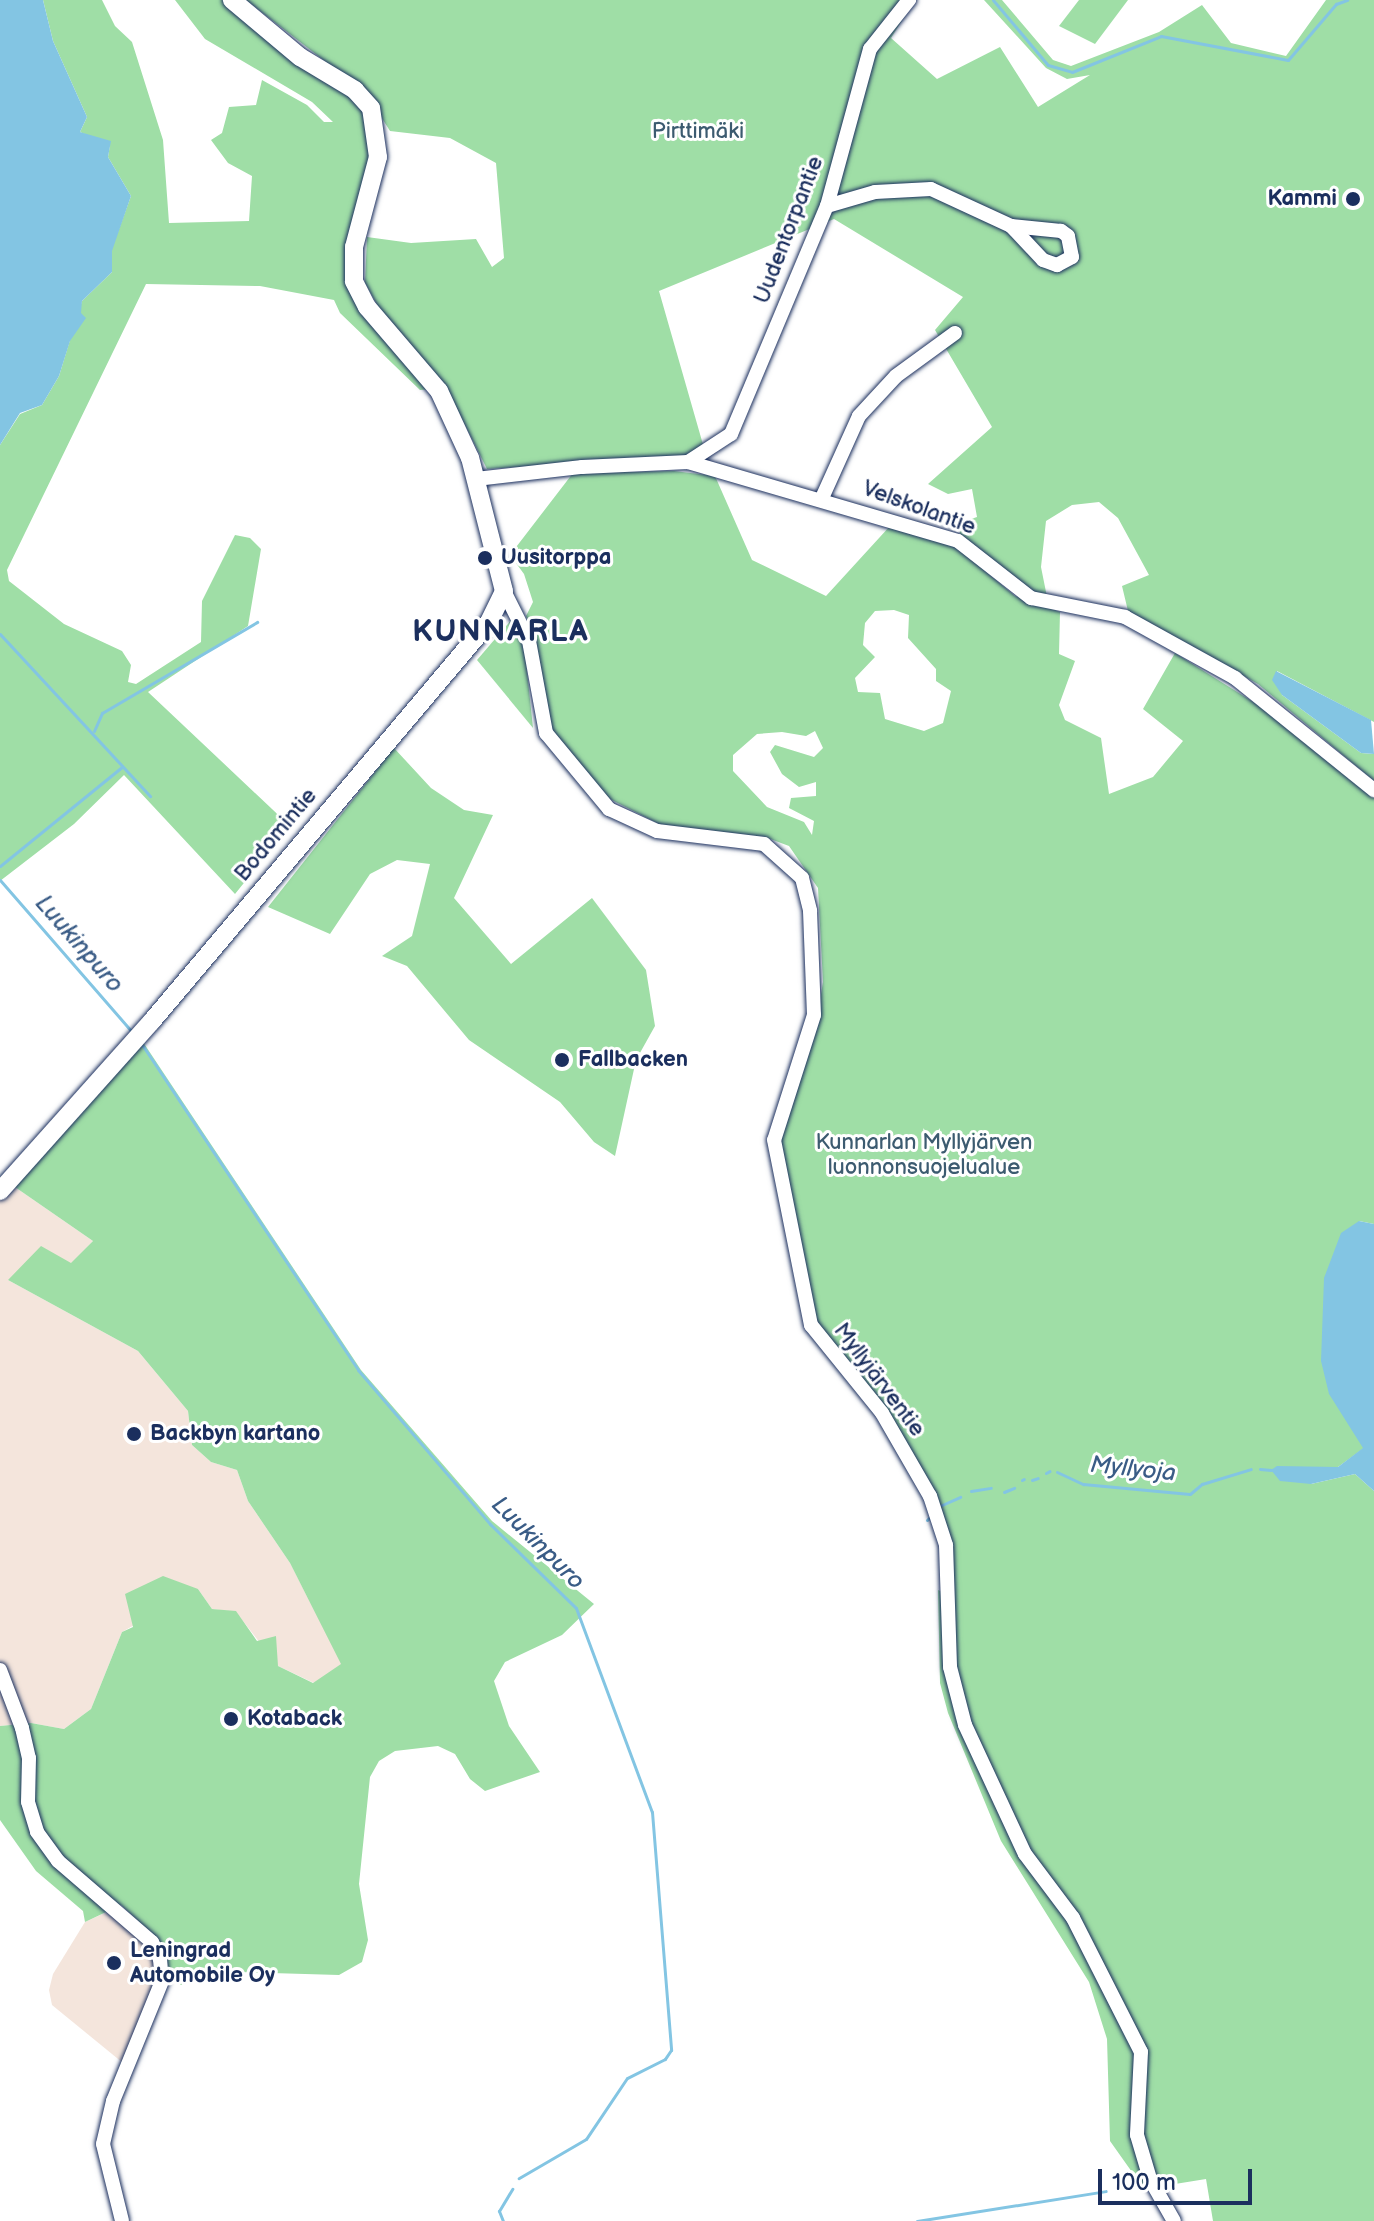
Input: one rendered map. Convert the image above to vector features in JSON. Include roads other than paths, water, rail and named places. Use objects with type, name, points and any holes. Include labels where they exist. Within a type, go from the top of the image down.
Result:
[{"type":"main road","points":[[232,0],[300,57],[355,90],[371,108],[378,157],[354,247],[354,281],[367,307],[439,391],[476,479],[504,591]]},
{"type":"main road","name":"Bodomintie","points":[[0,1191],[152,1021],[489,622],[504,591]]},
{"type":"street","name":"Uudentorpantie","points":[[688,462],[731,434],[827,206],[870,49],[909,0]]},
{"type":"street","points":[[827,206],[875,192],[931,189],[1011,226]]},
{"type":"street","points":[[822,498],[859,416],[896,376],[955,333]]},
{"type":"street","name":"Velskolantie","points":[[476,479],[582,467],[688,462],[822,498],[958,541],[1031,598],[1125,617],[1254,690],[1374,790]]},
{"type":"street","name":"Myllyjärventie","points":[[504,591],[529,641],[546,733],[609,809],[657,831],[764,844],[802,878],[810,911],[814,1015],[774,1140],[811,1325],[882,1413],[930,1496],[946,1545],[950,1667],[965,1725],[1025,1854],[1073,1918],[1141,2052],[1137,2135],[1150,2179],[1174,2221]]},
{"type":"street","points":[[0,1670],[22,1728],[29,1758],[28,1802],[37,1832],[58,1861],[152,1942],[160,1959],[162,1981],[113,2101],[103,2144],[122,2221]]},
{"type":"water","points":[[0,0],[43,0],[53,41],[87,117],[80,132],[111,141],[108,157],[131,196],[112,251],[112,272],[82,301],[81,313],[86,318],[70,341],[59,376],[42,405],[20,413],[0,445]]},
{"type":"water","points":[[1276,671],[1371,720],[1374,754],[1361,753],[1282,695],[1272,680]]},
{"type":"water","points":[[1359,1221],[1374,1224],[1374,1491],[1355,1474],[1311,1484],[1280,1481],[1271,1470],[1277,1466],[1338,1467],[1363,1448],[1329,1394],[1321,1361],[1324,1278],[1341,1233]]},
{"type":"waterway","points":[[993,0],[1048,65],[1072,72],[1161,36],[1288,60],[1336,4],[1347,0]]},
{"type":"waterway","points":[[94,731],[102,713],[257,622]]},
{"type":"waterway","points":[[0,634],[150,796]]},
{"type":"waterway","points":[[0,866],[122,767]]},
{"type":"waterway","name":"Luukinpuro","points":[[0,880],[132,1032]]},
{"type":"waterway","name":"Luukinpuro","points":[[143,1046],[358,1370],[490,1524],[576,1608],[652,1812],[671,2050],[665,2059],[627,2078],[586,2139],[519,2178]]},
{"type":"waterway","name":"Myllyoja","points":[[1057,1472],[1083,1484],[1190,1494],[1202,1484],[1251,1469]]},
{"type":"waterway","points":[[1260,1469],[1271,1470]]},
{"type":"waterway","name":"Myllyoja","points":[[1046,1473],[1050,1471]]},
{"type":"waterway","name":"Myllyoja","points":[[1032,1480],[1038,1478]]},
{"type":"waterway","name":"Myllyoja","points":[[971,1491],[991,1488]]},
{"type":"waterway","name":"Myllyoja","points":[[1004,1492],[1014,1488]]},
{"type":"waterway","name":"Myllyoja","points":[[942,1505],[960,1497]]},
{"type":"waterway","name":"Luukinpuro","points":[[503,2221],[499,2211],[512,2189]]},
{"type":"waterway","points":[[917,2221],[1106,2191]]},
{"type":"place","name":"Kammi","points":[[1353,199]]},
{"type":"place","name":"Uusitorppa","points":[[485,558]]},
{"type":"place","name":"Fallbacken","points":[[562,1060]]},
{"type":"place","name":"Backbyn kartano","points":[[134,1434]]},
{"type":"place","name":"Kotaback","points":[[231,1719]]},
{"type":"place","name":"Leningrad Automobile Oy","points":[[114,1963]]},
{"type":"district","name":"KUNNARLA","points":[[501,632]]},
{"type":"park label","name":"Pirttimäki","points":[[698,132]]},
{"type":"park label","name":"Kunnarlan Myllyjärven luonnonsuojelualue","points":[[924,1154]]}]
